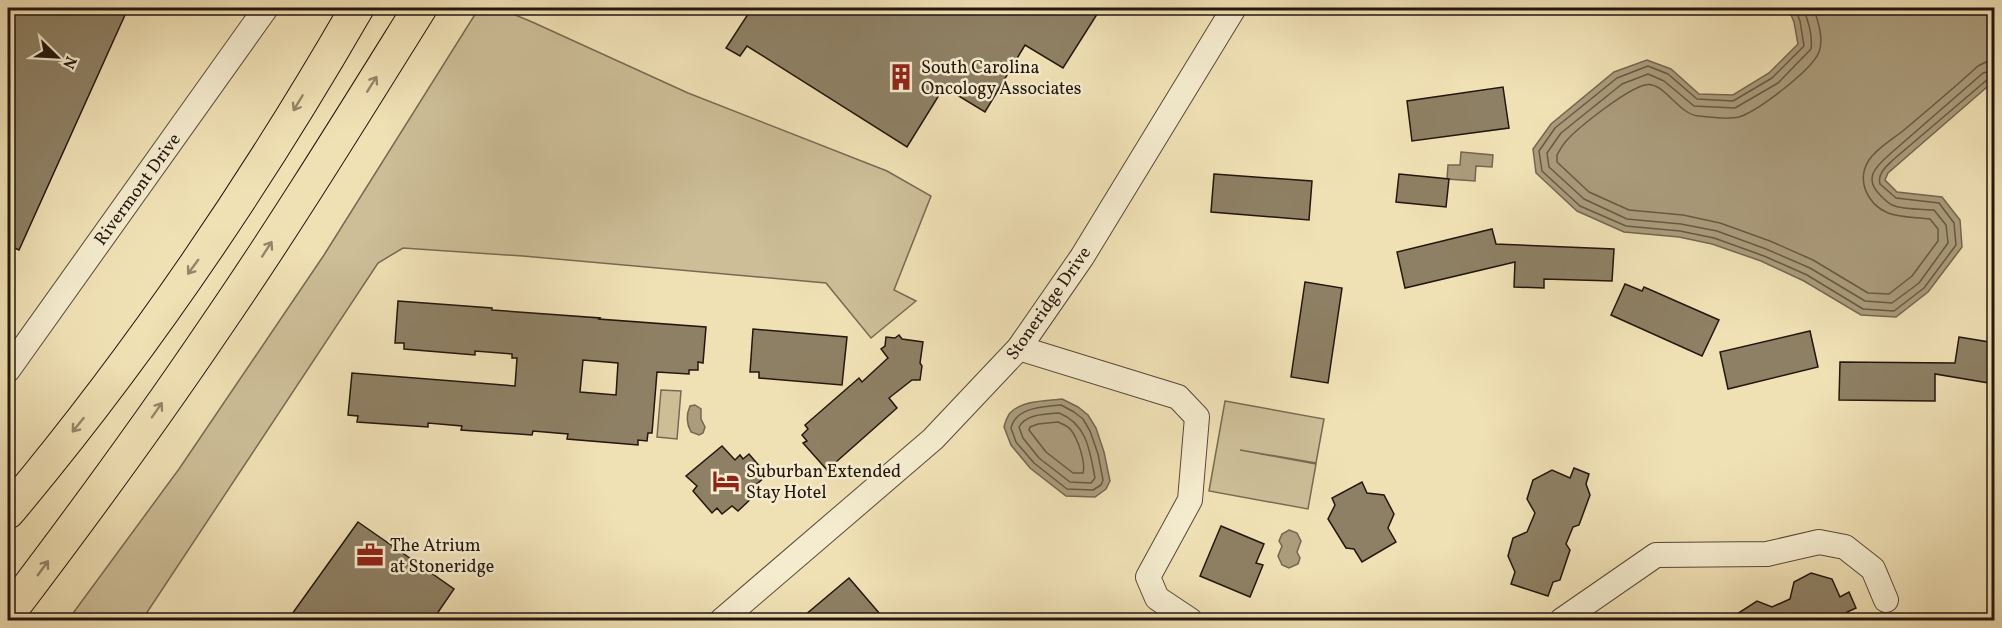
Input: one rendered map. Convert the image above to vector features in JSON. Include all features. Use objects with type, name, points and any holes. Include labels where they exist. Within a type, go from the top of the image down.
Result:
[{"type":"highway","points":[[8,614],[124,457],[212,332],[319,170],[420,8]]},
{"type":"highway","points":[[8,513],[87,415],[208,247],[354,11]]},
{"type":"street","name":"Rivermont Drive","points":[[8,370],[266,8]]},
{"type":"street","name":"Stoneridge Drive","points":[[722,621],[933,439],[1019,348],[1082,257],[1234,8]]},
{"type":"street","points":[[1019,348],[1178,397],[1197,417],[1190,500],[1148,577],[1157,598],[1190,621]]},
{"type":"street","points":[[1562,621],[1656,555],[1767,554],[1819,542],[1845,546],[1873,569],[1886,600]]},
{"type":"shaded area","points":[[479,8],[498,8],[530,21],[688,93],[887,171],[931,196],[894,290],[916,301],[871,338],[826,283],[523,256],[403,248],[378,263],[142,620],[68,620],[179,469],[324,255]]},
{"type":"shaded area","points":[[661,390],[681,391],[677,439],[657,437]]},
{"type":"shaded area","points":[[1225,401],[1324,419],[1316,463],[1240,450],[1316,464],[1308,509],[1209,491]]},
{"type":"water","points":[[1788,8],[1994,8],[1994,81],[1888,173],[1885,180],[1897,192],[1942,197],[1960,220],[1962,247],[1928,292],[1896,317],[1861,315],[1804,281],[1761,261],[1712,244],[1679,237],[1624,232],[1577,211],[1536,173],[1533,149],[1551,124],[1614,72],[1647,60],[1671,69],[1699,94],[1733,95],[1769,73],[1798,44],[1794,22]]},
{"type":"water","points":[[1461,152],[1493,155],[1492,167],[1476,166],[1475,181],[1447,179],[1448,165],[1460,165]]},
{"type":"water","points":[[1062,399],[1088,415],[1096,428],[1110,481],[1106,489],[1095,497],[1066,496],[1030,468],[1011,445],[1004,427],[1010,413],[1021,406]]},
{"type":"water","points":[[695,405],[701,409],[701,419],[705,427],[703,433],[699,435],[691,432],[687,422],[690,406]]},
{"type":"water","points":[[1289,530],[1297,533],[1301,541],[1297,552],[1300,558],[1298,564],[1289,568],[1282,565],[1278,556],[1282,546],[1279,541],[1282,534]]},
{"type":"building","points":[[8,8],[108,8],[125,15],[19,250],[8,245]]},
{"type":"building","name":"South Carolina Oncology Associates","points":[[752,8],[1101,8],[1063,68],[1025,45],[985,112],[944,87],[907,147],[747,46],[740,56],[726,48]]},
{"type":"building","points":[[1503,87],[1509,128],[1412,141],[1407,101]]},
{"type":"building","points":[[1214,174],[1312,181],[1309,220],[1211,212]]},
{"type":"building","points":[[1399,174],[1449,179],[1446,207],[1396,202]]},
{"type":"building","points":[[1492,229],[1496,244],[1614,249],[1612,281],[1544,279],[1544,288],[1514,287],[1515,262],[1405,288],[1397,252]]},
{"type":"building","points":[[1305,282],[1342,288],[1328,383],[1291,377]]},
{"type":"building","points":[[1625,284],[1642,291],[1644,287],[1719,320],[1702,356],[1611,315]]},
{"type":"building","points":[[398,301],[706,327],[703,363],[698,362],[698,370],[689,370],[689,374],[657,372],[652,433],[648,433],[647,441],[638,440],[638,445],[567,439],[568,434],[533,431],[532,435],[461,430],[462,426],[428,423],[428,427],[357,422],[358,416],[348,415],[352,373],[515,386],[517,358],[512,358],[512,354],[475,351],[475,355],[404,349],[404,343],[395,343]],"holes":[[[583,360],[618,363],[616,395],[580,392]]]},
{"type":"building","points":[[753,329],[847,337],[842,385],[759,378],[759,372],[750,372]]},
{"type":"building","points":[[1810,331],[1818,367],[1728,389],[1720,352]]},
{"type":"building","points":[[899,335],[902,339],[923,342],[920,380],[912,380],[889,398],[897,408],[827,470],[803,443],[807,441],[802,435],[808,429],[805,425],[859,378],[862,382],[888,358],[881,349],[885,346],[886,337],[895,338]]},
{"type":"building","points":[[1959,337],[1995,343],[1995,384],[1935,374],[1935,401],[1839,400],[1840,362],[1955,363]]},
{"type":"building","name":"Suburban Extended Stay Hotel","points":[[722,446],[735,460],[740,455],[743,459],[749,454],[767,475],[750,490],[754,496],[738,511],[732,506],[722,514],[717,508],[712,513],[693,491],[697,486],[686,476]]},
{"type":"building","points":[[1574,468],[1589,474],[1586,484],[1590,495],[1579,525],[1573,527],[1566,544],[1570,550],[1560,580],[1553,582],[1548,596],[1511,584],[1515,572],[1508,556],[1513,538],[1527,532],[1535,513],[1527,499],[1533,480],[1552,470],[1570,478]]},
{"type":"building","points":[[1362,482],[1367,493],[1384,495],[1394,514],[1388,528],[1396,542],[1362,562],[1354,549],[1346,548],[1328,519],[1335,505],[1332,498]]},
{"type":"building","name":"The Atrium at Stoneridge","points":[[358,522],[454,589],[432,621],[287,621]]},
{"type":"building","points":[[1221,526],[1264,544],[1256,563],[1263,565],[1250,597],[1200,576]]},
{"type":"building","points":[[1811,573],[1832,579],[1840,597],[1849,592],[1856,608],[1847,612],[1843,621],[1726,621],[1757,601],[1772,607],[1790,599],[1794,582]]},
{"type":"building","points":[[849,578],[886,621],[798,621]]},
{"type":"place","name":"South Carolina Oncology Associates","points":[[901,77]]},
{"type":"place","name":"Suburban Extended Stay Hotel","points":[[726,481]]},
{"type":"place","name":"The Atrium at Stoneridge","points":[[370,555]]}]
